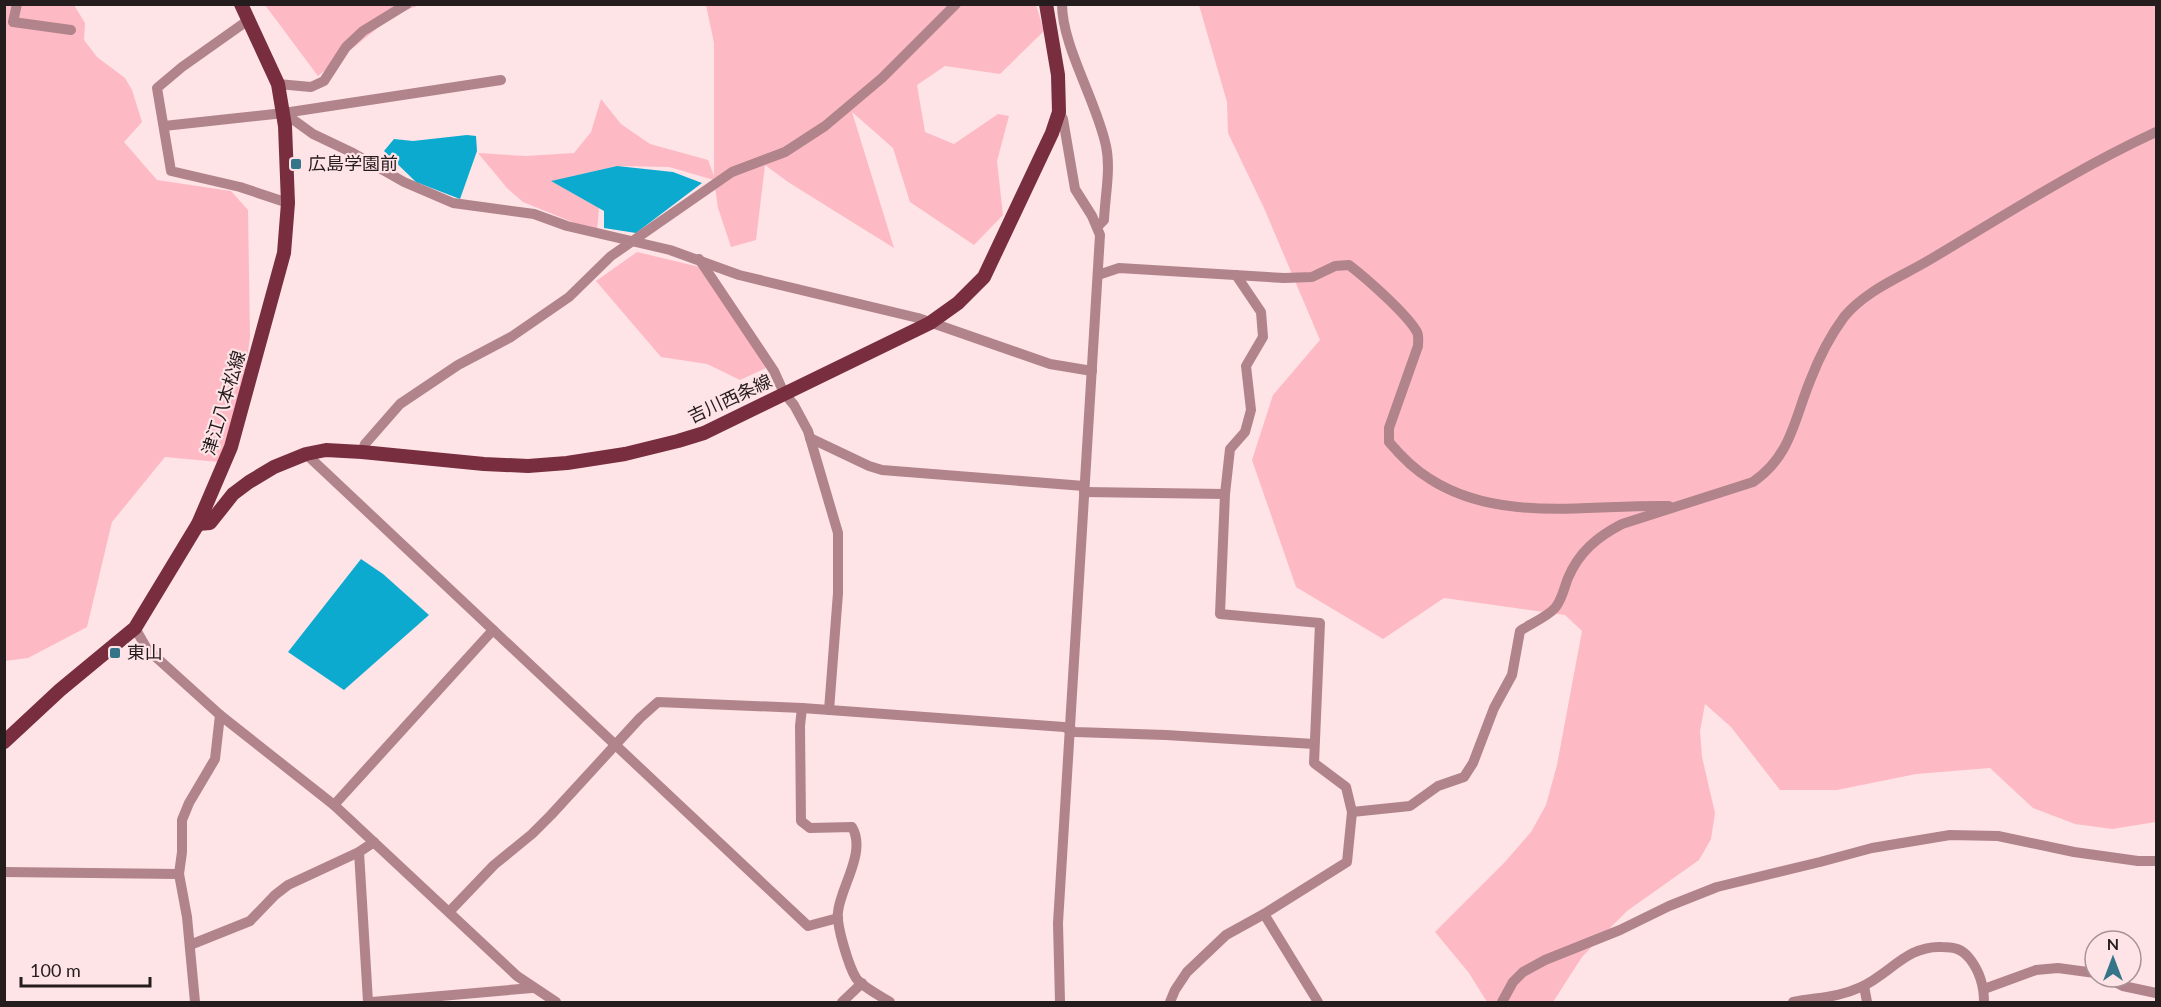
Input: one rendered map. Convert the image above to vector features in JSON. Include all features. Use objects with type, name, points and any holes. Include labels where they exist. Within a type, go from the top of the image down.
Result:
[{"type":"main road","name":"津江八本松線","points":[[4,742],[60,690],[135,628],[198,524],[231,447],[284,254],[288,203],[284,112],[278,84],[241,4]]},
{"type":"main road","name":"吉川西条線","points":[[198,524],[210,523],[233,494],[274,466],[306,454],[326,450],[528,466],[567,463],[625,454],[678,441],[704,432],[930,323],[958,303],[984,276],[1047,144],[1059,112],[1058,75],[1046,4]]},
{"type":"street","points":[[17,4],[13,22],[70,30]]},
{"type":"street","points":[[278,84],[311,87],[324,81],[346,47],[363,31],[407,4]]},
{"type":"street","points":[[362,452],[371,436],[400,404],[458,365],[511,337],[569,297],[611,256],[732,172],[784,152],[825,126],[882,78],[956,4]]},
{"type":"street","points":[[1062,4],[1069,39],[1101,127],[1106,148],[1104,220],[1098,226]]},
{"type":"street","points":[[247,21],[182,67],[157,88],[171,171],[240,188],[288,203]]},
{"type":"street","points":[[164,126],[284,112],[501,80]]},
{"type":"street","points":[[284,112],[313,134],[353,153],[404,182],[453,203],[534,214],[567,226],[635,241],[698,259],[739,275],[918,318],[1050,364],[1092,371]]},
{"type":"street","points":[[1059,112],[1063,119],[1075,189],[1098,226],[1100,235],[1058,923],[1060,1002]]},
{"type":"street","points":[[1352,812],[1410,806],[1438,786],[1464,777],[1473,764],[1494,708],[1512,675],[1520,631],[1555,609],[1574,564],[1582,552],[1602,535],[1622,524],[1753,482],[1761,476],[1780,456],[1789,441],[1819,361],[1844,318],[1869,294],[2051,187],[2120,149],[2157,132]]},
{"type":"street","points":[[698,259],[774,371],[784,393],[794,405],[810,438],[838,533],[838,593],[829,710]]},
{"type":"street","points":[[1098,275],[1119,268],[1312,277],[1335,266],[1350,265],[1395,307],[1418,334],[1418,346],[1389,428],[1389,442],[1428,478],[1475,499],[1498,505],[1551,508],[1678,506]]},
{"type":"street","points":[[1170,1002],[1187,972],[1226,935],[1347,862],[1352,812],[1346,787],[1314,763],[1320,623],[1220,614],[1225,494],[1230,449],[1245,432],[1251,410],[1246,366],[1263,337],[1261,312],[1236,275]]},
{"type":"street","points":[[810,438],[882,470],[1084,489],[1225,494]]},
{"type":"street","points":[[306,454],[808,926],[838,918]]},
{"type":"street","points":[[135,628],[147,649],[220,715],[334,805],[517,976],[550,1001]]},
{"type":"street","points":[[334,805],[493,630]]},
{"type":"street","points":[[450,912],[494,865],[551,815],[640,718],[658,702],[802,708],[1064,727],[1075,732],[1314,744]]},
{"type":"street","points":[[802,708],[800,726],[801,821],[810,828],[852,827],[854,831],[853,868],[838,910],[840,933],[857,979],[890,1002]]},
{"type":"street","points":[[195,1002],[190,945],[179,874],[182,820],[189,803],[215,759],[220,715]]},
{"type":"street","points":[[1502,1002],[1513,982],[1523,972],[1545,960],[1620,930],[1669,906],[1717,887],[1872,848],[1950,835],[1998,836],[2074,852],[2138,861],[2157,861]]},
{"type":"street","points":[[190,945],[250,921],[288,885],[360,852],[374,842]]},
{"type":"street","points":[[360,852],[370,1002],[532,988]]},
{"type":"street","points":[[4,872],[179,874]]},
{"type":"street","points":[[1264,914],[1318,1002]]},
{"type":"street","points":[[1793,1002],[1840,996],[1864,986],[1909,954],[1924,947],[1938,946],[1956,948],[1964,952],[1972,962],[1984,989],[1984,1002]]},
{"type":"street","points":[[1984,989],[2036,970],[2058,968],[2083,971]]},
{"type":"street","points":[[842,1002],[862,982]]},
{"type":"street","points":[[1864,986],[1867,1002]]},
{"type":"street","points":[[2138,989],[2157,993]]},
{"type":"shaded area","points":[[5,5],[74,5],[85,23],[84,40],[97,57],[125,78],[132,90],[142,122],[124,142],[157,180],[231,191],[248,210],[250,338],[239,413],[219,462],[165,457],[112,522],[87,627],[28,658],[5,661]]},
{"type":"shaded area","points":[[265,5],[420,5],[395,14],[318,76]]},
{"type":"shaded area","points":[[706,5],[1036,5],[1044,31],[1000,74],[945,66],[917,85],[925,132],[954,144],[998,114],[1009,116],[997,161],[1003,215],[974,245],[910,202],[893,148],[852,112],[894,248],[788,182],[765,165],[756,240],[731,247],[718,208],[714,180],[669,167],[617,166],[552,181],[599,208],[597,232],[523,202],[507,188],[478,153],[526,156],[574,153],[591,132],[601,99],[621,124],[650,144],[708,160],[714,176],[714,43]]},
{"type":"shaded area","points":[[1199,5],[2156,5],[2156,822],[2112,829],[2075,824],[2033,808],[1990,768],[1916,774],[1837,790],[1780,790],[1731,727],[1705,704],[1700,731],[1702,757],[1715,813],[1711,839],[1699,860],[1627,911],[1582,957],[1553,1002],[1487,1002],[1469,973],[1435,932],[1504,863],[1531,832],[1546,805],[1557,765],[1582,631],[1565,615],[1444,598],[1383,639],[1296,587],[1252,460],[1273,395],[1320,340],[1264,208],[1228,133],[1227,102]]},
{"type":"shaded area","points":[[637,252],[704,268],[766,368],[740,380],[707,364],[661,357],[596,281]]},
{"type":"water","points":[[476,136],[477,151],[460,199],[416,182],[384,151],[394,139],[413,141]]},
{"type":"water","points":[[617,166],[673,172],[702,183],[636,233],[604,228],[604,211],[551,181]]},
{"type":"water","points":[[361,559],[383,574],[429,615],[344,690],[288,652]]},
{"type":"place","name":"広島学園前","points":[[296,164]]},
{"type":"place","name":"東山","points":[[115,653]]}]
